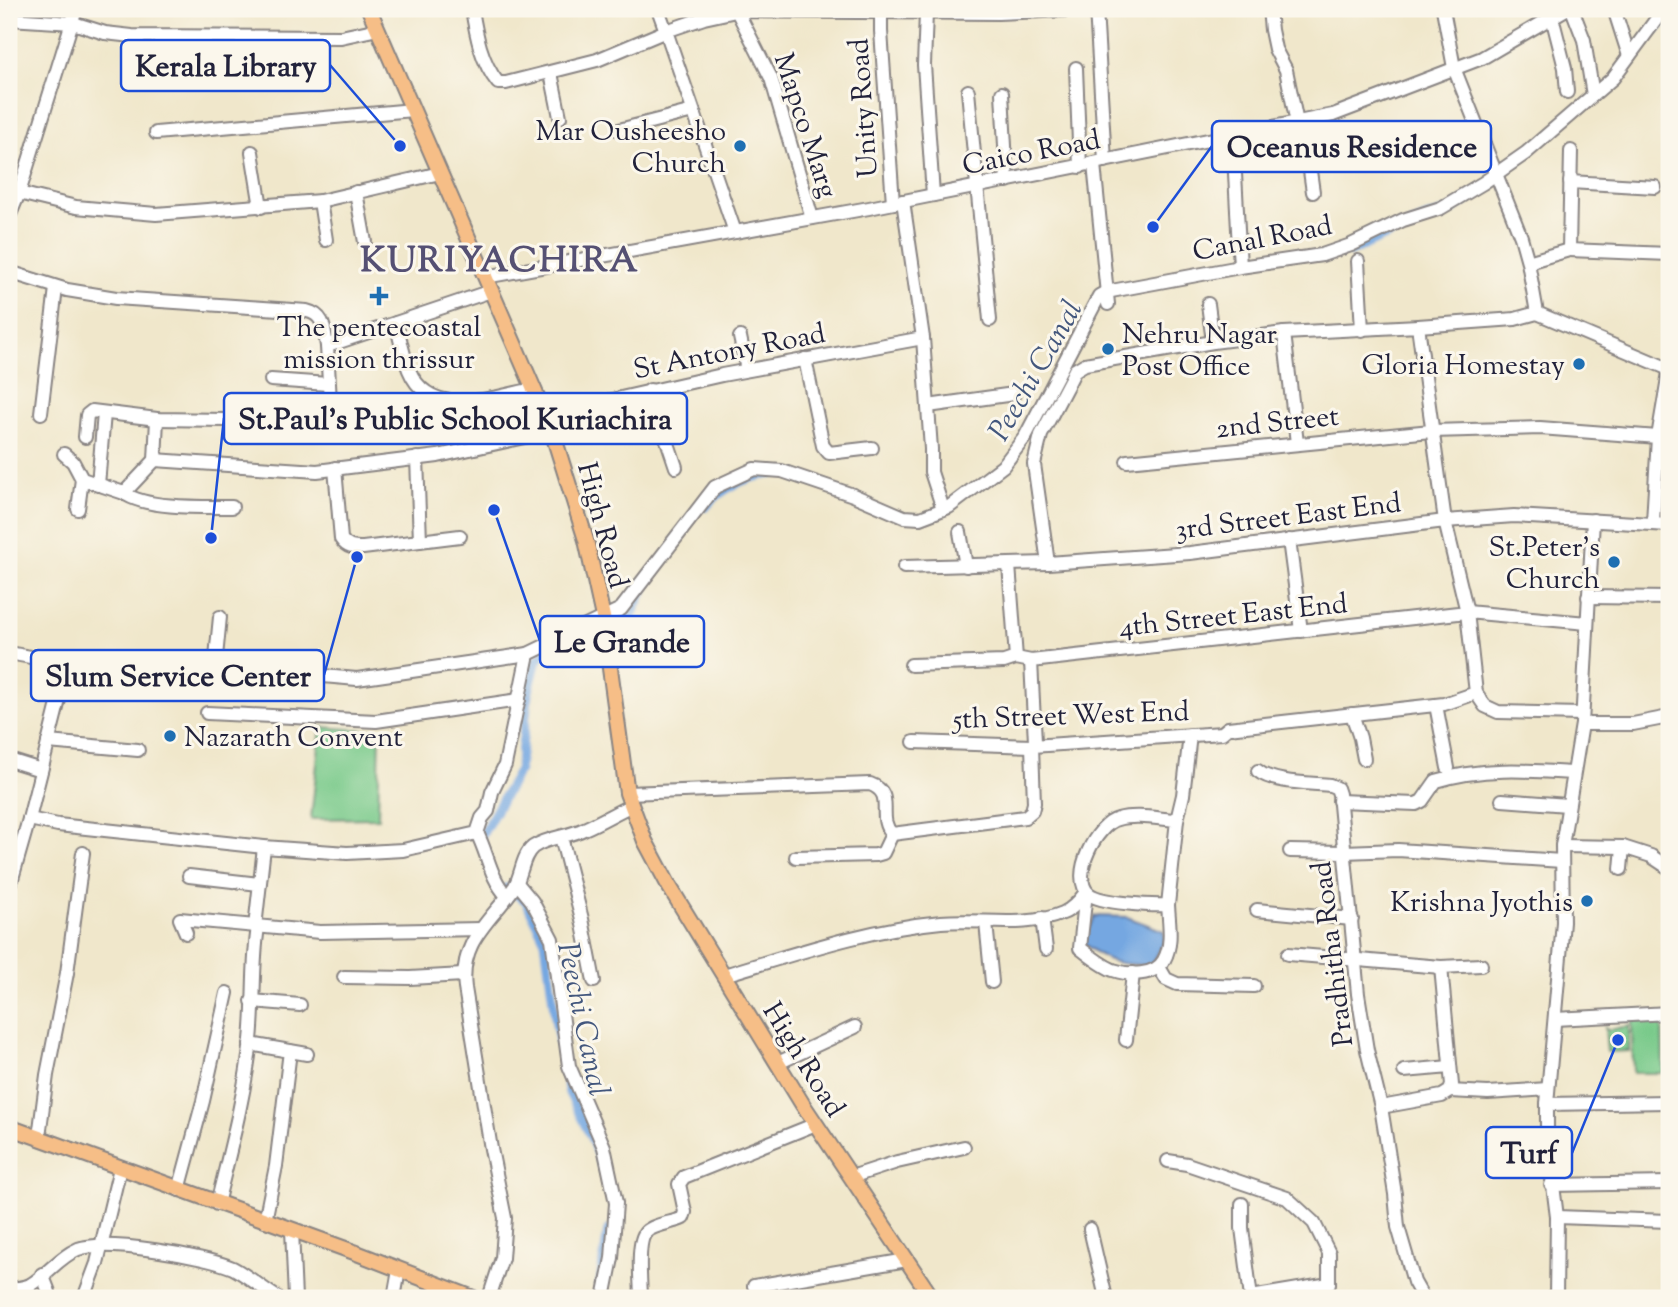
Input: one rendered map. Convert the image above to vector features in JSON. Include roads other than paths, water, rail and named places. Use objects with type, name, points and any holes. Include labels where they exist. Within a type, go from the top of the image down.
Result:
[{"type":"main road","name":"High Road","points":[[370,9],[552,431],[586,540],[603,617],[629,799],[645,841],[669,886],[816,1124],[932,1298]]},
{"type":"main road","points":[[9,1127],[473,1298]]},
{"type":"street","points":[[9,216],[19,193],[76,9]]},
{"type":"street","points":[[9,889],[71,659],[83,655],[357,679],[528,654],[621,609],[715,487],[754,469],[782,471],[853,495],[904,517],[920,518],[943,509],[1003,466],[1024,437],[1093,303],[1099,296],[1107,297],[1095,9],[926,13],[736,10],[666,31],[597,60],[551,73],[498,83],[492,76],[477,39],[472,9]]},
{"type":"street","points":[[658,9],[735,232]]},
{"type":"street","points":[[1269,9],[1270,30],[1275,49],[1286,70],[1300,122],[1313,192]]},
{"type":"street","points":[[1443,9],[1454,68],[1521,237],[1537,313]]},
{"type":"street","name":"Caico Road","points":[[485,277],[898,202],[1333,116],[1482,58],[1546,15],[1566,9]]},
{"type":"street","points":[[1572,9],[1584,40],[1593,95]]},
{"type":"street","points":[[1614,9],[1629,57]]},
{"type":"street","name":"Mapco Marg","points":[[736,10],[771,78],[813,218]]},
{"type":"street","name":"Unity Road","points":[[881,11],[898,202],[923,338],[931,472],[943,509]]},
{"type":"street","name":"Canal Road","points":[[1107,297],[1240,267],[1335,251],[1403,220],[1441,208],[1498,179],[1613,78],[1661,12]]},
{"type":"street","points":[[926,13],[924,65],[933,195]]},
{"type":"street","points":[[1546,15],[1565,68],[1567,92]]},
{"type":"street","points":[[9,19],[72,23],[105,33],[144,36],[341,37],[378,29]]},
{"type":"street","points":[[1076,68],[1080,167]]},
{"type":"street","points":[[551,73],[560,117]]},
{"type":"street","points":[[968,91],[990,320]]},
{"type":"street","points":[[1002,93],[1007,181]]},
{"type":"street","points":[[156,132],[413,110]]},
{"type":"street","points":[[619,130],[693,111]]},
{"type":"street","points":[[1233,135],[1240,267]]},
{"type":"street","points":[[252,152],[261,207]]},
{"type":"street","points":[[1569,250],[1571,152]]},
{"type":"street","points":[[19,193],[76,207],[156,214],[320,201],[440,173]]},
{"type":"street","points":[[1570,182],[1654,187]]},
{"type":"street","points":[[356,192],[365,242]]},
{"type":"street","points":[[320,201],[326,240]]},
{"type":"street","points":[[1528,262],[1569,250],[1669,254]]},
{"type":"street","points":[[1358,261],[1362,330]]},
{"type":"street","points":[[9,272],[56,288],[116,298],[307,311],[316,313],[322,319],[327,346],[331,421],[327,433],[214,419],[157,419],[89,412],[85,437]]},
{"type":"street","points":[[41,413],[56,288]]},
{"type":"street","points":[[327,346],[491,292]]},
{"type":"street","points":[[1208,304],[1213,342]]},
{"type":"street","points":[[1048,563],[1034,464],[1041,435],[1075,370],[1085,364],[1284,333],[1515,319],[1537,313],[1669,371],[1658,437],[1653,522]]},
{"type":"street","points":[[396,323],[409,369],[424,393],[434,398],[457,403],[534,389]]},
{"type":"street","points":[[1418,326],[1445,522],[1467,612],[1476,693],[1485,706],[1498,712],[1633,724],[1669,717]]},
{"type":"street","points":[[1284,333],[1297,443]]},
{"type":"street","points":[[740,337],[747,370]]},
{"type":"street","name":"St Antony Road","points":[[546,415],[747,370],[923,338]]},
{"type":"street","points":[[805,359],[823,446],[829,453],[836,454],[872,448]]},
{"type":"street","points":[[271,380],[328,384]]},
{"type":"street","points":[[650,390],[676,467]]},
{"type":"street","points":[[928,406],[1014,394]]},
{"type":"street","points":[[98,485],[104,412]]},
{"type":"street","points":[[124,493],[155,460],[157,419]]},
{"type":"street","name":"2nd Street","points":[[1127,461],[1431,431],[1540,428],[1658,437]]},
{"type":"street","points":[[155,460],[317,471],[438,456],[552,431]]},
{"type":"street","points":[[64,454],[73,462],[82,479],[78,509]]},
{"type":"street","points":[[417,458],[420,541]]},
{"type":"street","points":[[335,468],[341,539],[344,544],[352,548],[363,548],[460,536]]},
{"type":"street","points":[[82,479],[141,500],[183,506],[232,507]]},
{"type":"street","name":"3rd Street East End","points":[[904,567],[1009,565],[1190,553],[1514,516],[1669,525]]},
{"type":"street","points":[[1556,1298],[1557,1217],[1551,1185],[1547,1104],[1563,922],[1562,846],[1582,719],[1593,520]]},
{"type":"street","points":[[960,532],[966,566]]},
{"type":"street","points":[[1289,540],[1301,631]]},
{"type":"street","points":[[1009,565],[1016,658]]},
{"type":"street","points":[[1588,597],[1669,598]]},
{"type":"street","name":"4th Street East End","points":[[911,665],[1004,662],[1016,658],[1031,661],[1467,612],[1587,623]]},
{"type":"street","points":[[215,667],[220,617]]},
{"type":"street","points":[[9,653],[68,664]]},
{"type":"street","points":[[528,654],[505,765],[477,833],[493,877],[532,901],[552,939],[569,1066],[604,1147],[616,1203],[612,1258],[604,1298]]},
{"type":"street","points":[[892,834],[1025,817],[1032,811],[1032,746],[1035,742],[1031,661]]},
{"type":"street","name":"5th Street West End","points":[[914,742],[1032,746],[1222,733],[1228,728],[1436,705],[1476,693]]},
{"type":"street","points":[[207,713],[376,721],[519,700]]},
{"type":"street","points":[[1436,705],[1448,768]]},
{"type":"street","points":[[1352,715],[1364,759]]},
{"type":"street","points":[[1177,820],[1116,819],[1107,825],[1084,859],[1081,879],[1086,891],[1080,948],[1114,970],[1151,972],[1166,958],[1170,935],[1168,905],[1177,820],[1183,795],[1190,735]]},
{"type":"street","points":[[48,742],[138,750]]},
{"type":"street","points":[[9,760],[41,770]]},
{"type":"street","points":[[1258,771],[1273,778],[1330,785],[1337,788],[1339,801],[1416,804],[1422,801],[1436,781],[1459,774],[1518,769],[1573,773]]},
{"type":"street","points":[[489,1298],[502,1258],[505,1218],[463,975],[466,955],[472,941],[512,890],[531,849],[582,830],[629,799],[870,784],[878,787],[884,794],[885,823],[892,834]]},
{"type":"street","points":[[1502,800],[1567,805]]},
{"type":"street","name":"Pradhitha Road","points":[[1339,801],[1367,1050],[1381,1107],[1398,1227],[1415,1282],[1423,1298]]},
{"type":"street","points":[[29,819],[58,825],[264,847],[381,852],[425,846],[477,833]]},
{"type":"street","points":[[796,858],[876,855],[883,853],[892,834]]},
{"type":"street","points":[[561,837],[582,919],[594,981]]},
{"type":"street","points":[[1562,846],[1623,847],[1651,856],[1669,868]]},
{"type":"street","points":[[217,1204],[250,1044],[259,884],[264,847]]},
{"type":"street","points":[[1621,869],[1623,847]]},
{"type":"street","points":[[1290,851],[1398,850],[1562,861]]},
{"type":"street","points":[[39,1137],[47,1075],[67,973],[83,853]]},
{"type":"street","points":[[189,876],[259,884]]},
{"type":"street","points":[[1086,891],[1094,897],[1146,906],[1168,905]]},
{"type":"street","points":[[724,975],[817,947],[901,927],[944,922],[986,923],[1065,913],[1086,891]]},
{"type":"street","points":[[1258,910],[1352,919]]},
{"type":"street","points":[[1042,918],[1046,949]]},
{"type":"street","points":[[186,933],[180,919],[320,932],[481,929]]},
{"type":"street","points":[[986,923],[992,982]]},
{"type":"street","points":[[1288,954],[1441,967],[1481,965]]},
{"type":"street","points":[[1159,967],[1166,979],[1177,984],[1254,986]]},
{"type":"street","points":[[1441,967],[1450,1091]]},
{"type":"street","points":[[1126,1040],[1133,973]]},
{"type":"street","points":[[344,977],[410,978],[463,975]]},
{"type":"street","points":[[179,1190],[228,993]]},
{"type":"street","points":[[252,1001],[300,1005]]},
{"type":"street","points":[[1555,1019],[1669,1013]]},
{"type":"street","points":[[778,1063],[855,1027]]},
{"type":"street","points":[[250,1044],[307,1054]]},
{"type":"street","points":[[265,1220],[276,1166],[290,1051]]},
{"type":"street","points":[[1404,1071],[1450,1067]]},
{"type":"street","points":[[1381,1107],[1442,1096],[1450,1091],[1488,1093],[1548,1089]]},
{"type":"street","points":[[1547,1104],[1668,1102]]},
{"type":"street","points":[[641,1298],[640,1248],[643,1238],[647,1230],[683,1218],[685,1212],[679,1184],[684,1177],[816,1124]]},
{"type":"street","points":[[851,1177],[897,1162],[964,1147]]},
{"type":"street","points":[[1168,1161],[1187,1164],[1287,1198],[1314,1223],[1329,1254],[1329,1284],[1251,1297],[1242,1228],[1242,1204]]},
{"type":"street","points":[[85,1298],[97,1263],[120,1168]]},
{"type":"street","points":[[1551,1185],[1669,1183]]},
{"type":"street","points":[[1557,1217],[1669,1221]]},
{"type":"street","points":[[1090,1229],[1106,1298]]},
{"type":"street","points":[[292,1230],[295,1298]]},
{"type":"street","points":[[9,1289],[29,1285],[77,1250],[101,1242],[213,1261],[235,1269],[278,1298]]},
{"type":"street","points":[[754,1286],[907,1260]]},
{"type":"street","points":[[394,1298],[399,1270]]},
{"type":"street","points":[[42,1274],[49,1292],[48,1298]]},
{"type":"water","points":[[1095,916],[1127,917],[1164,931],[1164,941],[1152,965],[1114,962],[1090,949],[1082,941]]},
{"type":"waterway","name":"Peechi Canal","points":[[1656,29],[1669,16]]},
{"type":"waterway","name":"Peechi Canal","points":[[1350,252],[1426,218],[1452,210],[1482,190]]},
{"type":"waterway","name":"Peechi Canal","points":[[706,507],[719,494],[736,484],[772,474]]},
{"type":"waterway","name":"Peechi Canal","points":[[626,628],[646,585]]},
{"type":"waterway","name":"Peechi Canal","points":[[482,835],[519,770],[529,691],[537,660],[551,649],[583,635]]},
{"type":"waterway","name":"Peechi Canal","points":[[506,888],[526,901],[545,941],[569,1093],[590,1135],[604,1172]]},
{"type":"waterway","name":"Peechi Canal","points":[[598,1298],[608,1230]]},
{"type":"waterway","name":"Peechi Canal","points":[[22,1283],[52,1260]]},
{"type":"place","name":"Kerala Library","points":[[400,146]]},
{"type":"place","name":"Mar Ousheesho Church","points":[[740,146]]},
{"type":"place","name":"Oceanus Residence","points":[[1153,227]]},
{"type":"place","name":"The pentecoastal mission thrissur","points":[[379,296]]},
{"type":"place","name":"Nehru Nagar Post Office","points":[[1108,349]]},
{"type":"place","name":"Gloria Homestay","points":[[1579,364]]},
{"type":"place","name":"Le Grande","points":[[494,510]]},
{"type":"place","name":"St.Paul's Public School Kuriachira","points":[[211,538]]},
{"type":"place","name":"Slum Service Center","points":[[357,557]]},
{"type":"place","name":"St.Peter's Church","points":[[1614,562]]},
{"type":"place","name":"Nazarath Convent","points":[[170,736]]},
{"type":"place","name":"Krishna Jyothis","points":[[1587,901]]},
{"type":"place","name":"Turf","points":[[1618,1040]]},
{"type":"district","name":"KURIYACHIRA","points":[[500,259]]}]
